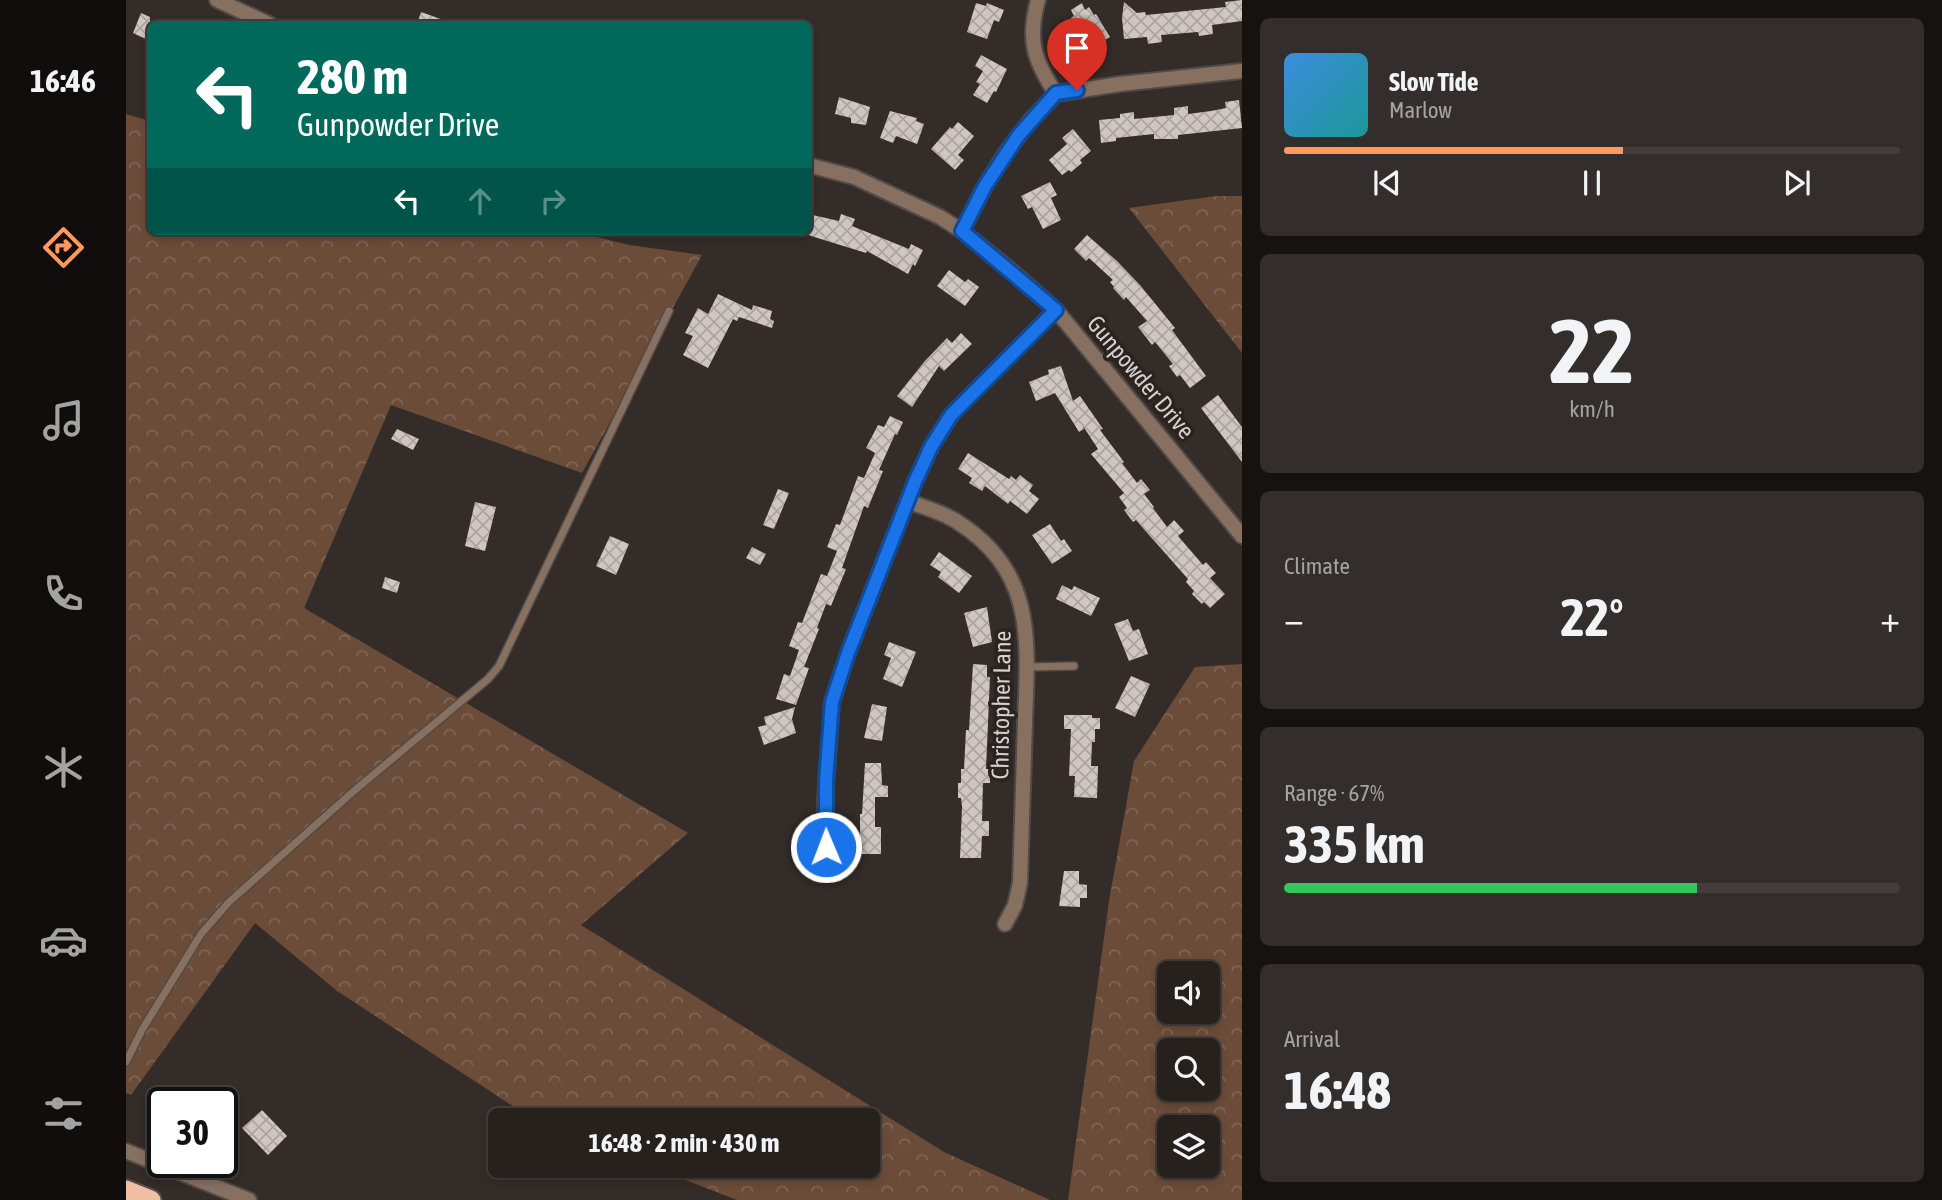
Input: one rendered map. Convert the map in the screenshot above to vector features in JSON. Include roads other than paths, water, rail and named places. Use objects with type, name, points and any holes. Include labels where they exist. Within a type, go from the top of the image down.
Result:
[{"type":"highway","points":[[126,1189],[151,1200]]},
{"type":"street","points":[[217,0],[262,21]]},
{"type":"street","points":[[1038,0],[1032,27],[1032,43],[1037,61],[1056,93]]},
{"type":"street","points":[[962,231],[1007,151],[1056,93],[1242,71]]},
{"type":"street","name":"Gunpowder Drive","points":[[812,165],[854,177],[897,195],[962,231],[1056,310],[1242,536]]},
{"type":"street","points":[[826,847],[825,800],[832,702],[906,501],[931,447],[951,415],[1056,310]]},
{"type":"street","name":"Christopher Lane","points":[[906,501],[954,519],[976,536],[995,555],[1020,599],[1026,621],[1020,883],[1015,905],[1005,924]]},
{"type":"street","points":[[126,1151],[249,1200]]},
{"type":"lane","points":[[126,1062],[142,1030],[201,934],[229,902],[355,790],[488,679],[499,666],[669,311]]},
{"type":"lane","points":[[1027,667],[1074,666]]}]
